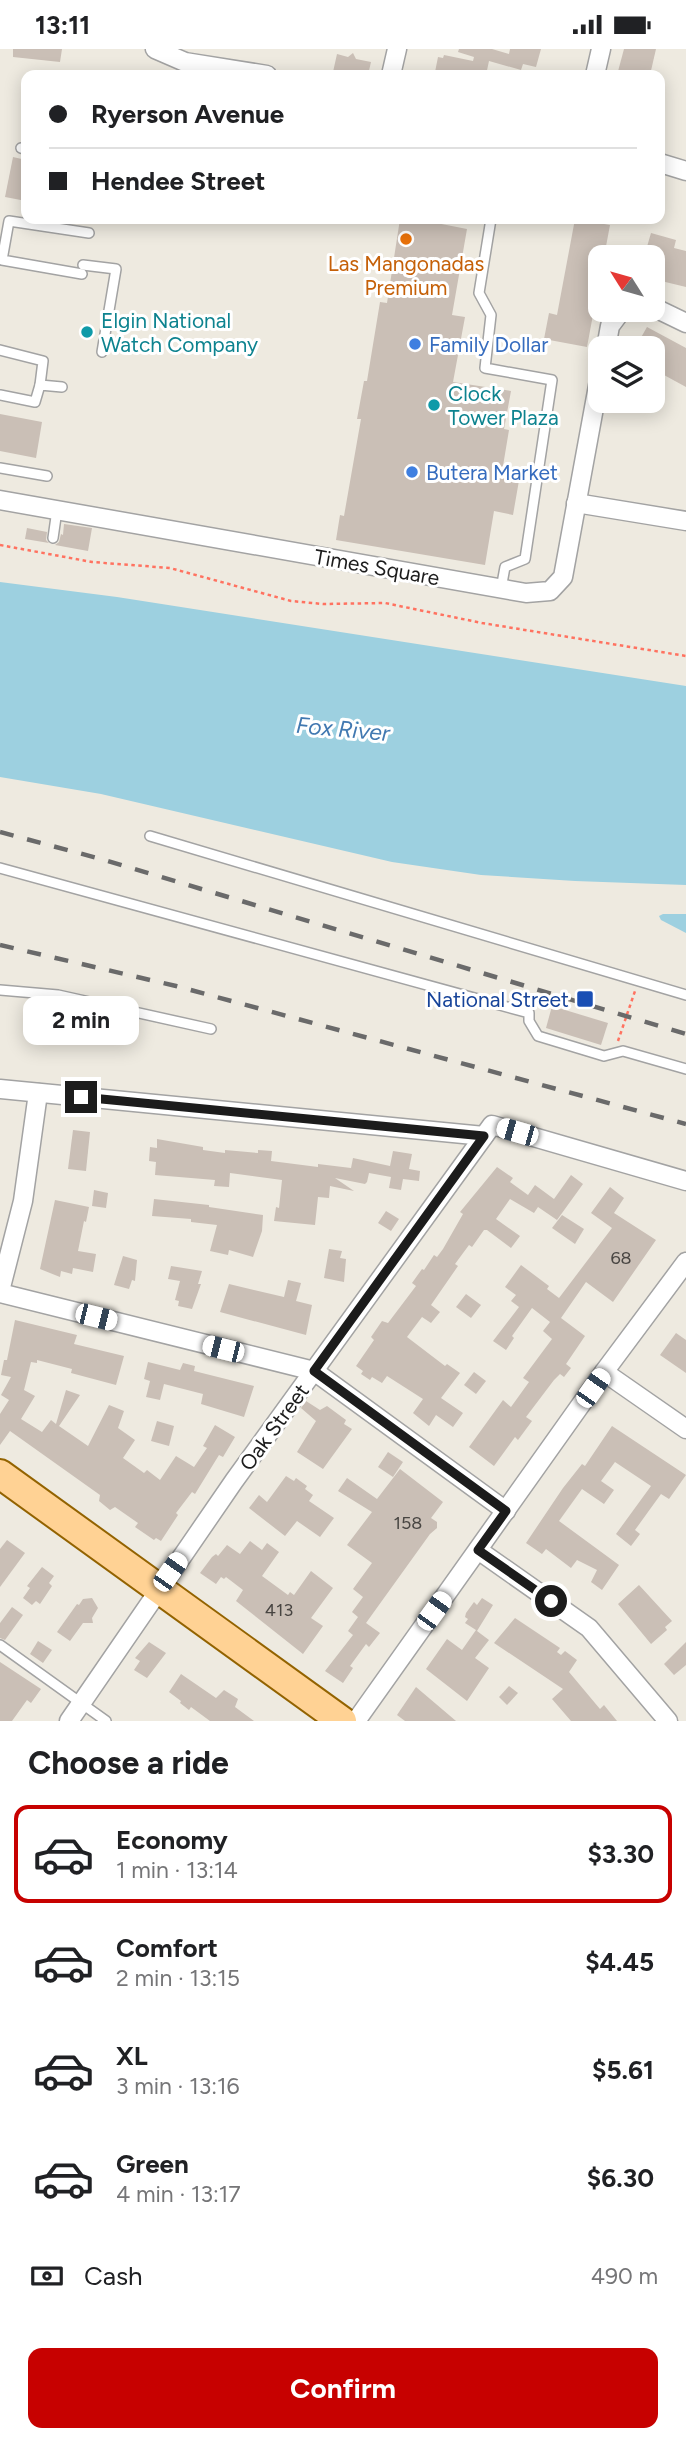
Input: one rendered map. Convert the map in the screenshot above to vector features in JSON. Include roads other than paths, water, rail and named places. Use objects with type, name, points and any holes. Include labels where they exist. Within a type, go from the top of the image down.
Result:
[{"type":"main road","points":[[0,1474],[342,1721]]},
{"type":"street","points":[[155,49],[184,62],[235,70]]},
{"type":"street","points":[[392,70],[397,49]]},
{"type":"street","points":[[596,70],[601,49]]},
{"type":"street","points":[[665,165],[686,171]]},
{"type":"street","points":[[665,313],[686,323]]},
{"type":"street","name":"Times Square","points":[[0,500],[501,589],[526,593],[550,591],[563,577],[593,413]]},
{"type":"street","points":[[576,503],[686,521]]},
{"type":"street","points":[[0,1089],[484,1136],[492,1125],[686,1181]]},
{"type":"street","points":[[38,1093],[23,1201],[0,1292],[314,1371],[506,1511]]},
{"type":"street","name":"Oak Street","points":[[69,1721],[158,1589],[484,1136]]},
{"type":"street","points":[[356,1721],[604,1372],[686,1262]]},
{"type":"street","points":[[604,1372],[686,1429]]},
{"type":"street","points":[[478,1550],[589,1628],[668,1721]]},
{"type":"lane","points":[[21,223],[9,221],[2,260],[83,270],[116,269],[102,352]]},
{"type":"lane","points":[[29,224],[89,233]]},
{"type":"lane","points":[[490,224],[479,293],[491,316],[485,368],[552,380],[525,559],[505,567],[501,589]]},
{"type":"lane","points":[[0,350],[43,361],[35,402],[0,395]]},
{"type":"lane","points":[[40,385],[62,387]]},
{"type":"lane","points":[[0,468],[47,476]]},
{"type":"lane","points":[[53,538],[57,510]]},
{"type":"lane","points":[[150,836],[686,995]]},
{"type":"lane","points":[[0,868],[529,1013],[529,1021],[538,1037],[604,1056],[624,1051],[686,1069]]},
{"type":"lane","points":[[0,990],[58,995],[211,1028]]},
{"type":"lane","points":[[0,1645],[106,1721]]},
{"type":"water","name":"Fox River","points":[[0,582],[117,597],[686,686],[686,885],[481,875],[392,862],[101,794],[0,777]]},
{"type":"water","points":[[686,914],[686,933],[661,920],[659,916]]},
{"type":"railway","points":[[0,832],[101,859],[686,1034]]},
{"type":"railway","points":[[0,945],[176,986],[686,1124]]},
{"type":"place","name":"Las Mangonadas Premium","points":[[406,239]]},
{"type":"place","name":"Elgin National Watch Company","points":[[87,332]]},
{"type":"place","name":"Family Dollar","points":[[415,344]]},
{"type":"place","name":"Clock Tower Plaza","points":[[434,405]]},
{"type":"place","name":"Butera Market","points":[[412,472]]},
{"type":"place","name":"National Street","points":[[585,999]]}]
